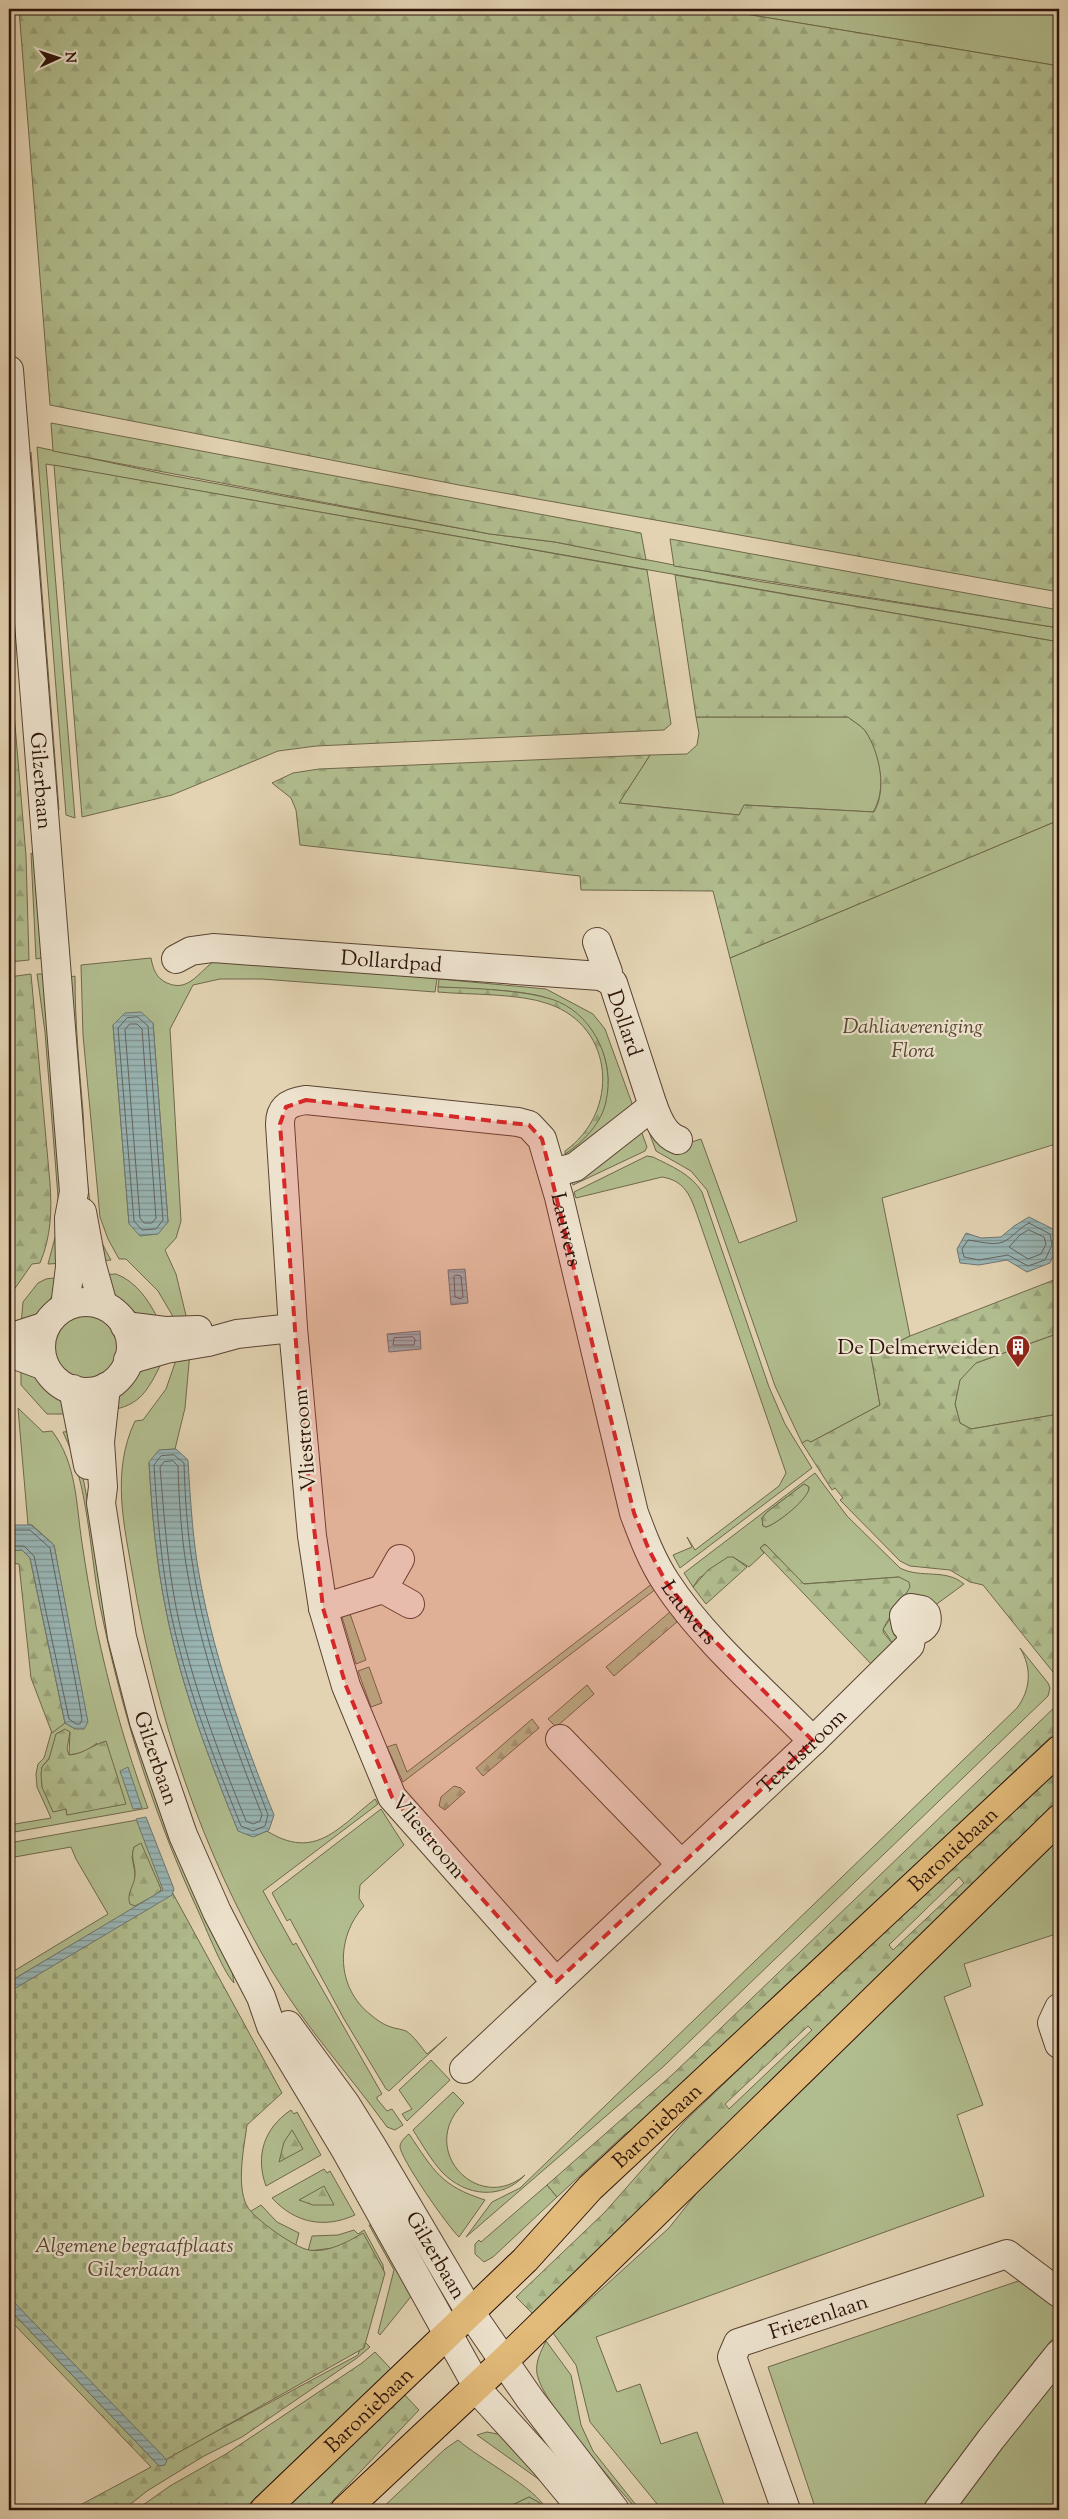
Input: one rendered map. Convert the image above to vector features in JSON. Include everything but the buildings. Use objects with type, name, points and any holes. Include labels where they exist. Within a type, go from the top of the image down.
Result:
[{"type":"main road","name":"Baroniebaan","points":[[264,2510],[525,2260],[590,2188],[1059,1750]]},
{"type":"main road","points":[[346,2510],[504,2361],[1059,1819]]},
{"type":"street","name":"Gilzerbaan","points":[[9,370],[74,1192],[69,1218],[70,1267],[64,1307]]},
{"type":"street","name":"Dollard","points":[[597,942],[608,972],[607,979],[613,983],[653,1106],[660,1122],[672,1138],[678,1140]]},
{"type":"street","name":"Dollardpad","points":[[176,959],[191,951],[213,948],[600,976],[607,979]]},
{"type":"street","name":"Lauwers","points":[[293,1328],[280,1124],[280,1114],[293,1102],[306,1100],[529,1125],[542,1139],[553,1173],[634,1513],[649,1550],[666,1582],[703,1629],[813,1741]]},
{"type":"street","points":[[553,1173],[575,1167],[653,1106]]},
{"type":"street","name":"Gilzerbaan","points":[[74,1192],[84,1217],[92,1266],[104,1305]]},
{"type":"street","points":[[9,1356],[18,1356],[45,1366],[61,1384],[72,1389],[84,1392],[106,1387],[122,1372],[128,1360],[130,1341],[125,1326],[113,1311],[104,1305],[81,1302],[64,1307],[46,1326],[41,1342],[45,1366]]},
{"type":"street","points":[[9,1338],[46,1326]]},
{"type":"street","points":[[125,1326],[165,1331],[207,1329],[237,1334]]},
{"type":"street","points":[[128,1360],[166,1349],[208,1342],[237,1334],[293,1328]]},
{"type":"street","name":"Vliestroom","points":[[293,1328],[312,1536],[323,1608],[346,1686],[392,1797],[556,1982]]},
{"type":"street","name":"Gilzerbaan","points":[[106,1387],[100,1442],[103,1487],[102,1503],[122,1637],[144,1722],[183,1835],[217,1912],[261,1997],[271,2026],[345,2150],[477,2386],[484,2397],[544,2463],[583,2510]]},
{"type":"street","name":"Gilzerbaan","points":[[72,1389],[85,1444],[92,1489],[102,1503]]},
{"type":"street","points":[[323,1608],[383,1589],[400,1559]]},
{"type":"street","points":[[383,1589],[410,1604]]},
{"type":"street","name":"Texelstroom","points":[[464,2069],[813,1741],[910,1645],[912,1631]]},
{"type":"street","points":[[560,1739],[682,1864]]},
{"type":"street","name":"Gilzerbaan","points":[[261,1997],[282,2018],[345,2103],[470,2312],[504,2361],[615,2510]]},
{"type":"street","points":[[1059,2008],[1052,2023],[1059,2044]]},
{"type":"street","name":"Friezenlaan","points":[[786,2510],[732,2357],[738,2343],[1007,2254],[1059,2293]]},
{"type":"street","points":[[938,2510],[991,2439],[1059,2354]]},
{"type":"highlighted area","points":[[306,1100],[529,1125],[542,1139],[553,1173],[634,1513],[649,1550],[666,1582],[703,1629],[813,1741],[556,1982],[392,1797],[346,1686],[323,1608],[301,1411],[280,1124],[286,1107]]},
{"type":"green space","points":[[19,9],[715,9],[1059,66],[1059,592],[459,485],[50,405]]},
{"type":"green space","points":[[715,9],[1059,9],[1059,66]]},
{"type":"green space","points":[[51,423],[641,533],[646,560],[555,542],[490,534],[53,451]]},
{"type":"green space","points":[[37,447],[169,475],[490,534],[555,542],[757,581],[1059,628],[1059,642],[46,464],[75,818],[66,815]]},
{"type":"green space","points":[[31,452],[59,810],[55,808],[27,456]]},
{"type":"green space","points":[[54,465],[647,570],[671,724],[664,730],[316,746],[278,751],[172,795],[82,817]]},
{"type":"green space","points":[[670,539],[1059,610],[1059,628],[674,566]]},
{"type":"green space","points":[[675,575],[1059,642],[1059,820],[730,958],[713,891],[581,890],[580,876],[300,845],[296,810],[291,798],[272,783],[293,773],[319,769],[650,755],[619,803],[739,815],[744,805],[874,812],[878,803],[881,783],[878,761],[866,732],[848,717],[696,717]]},
{"type":"green space","points":[[9,653],[26,856],[29,960],[9,962]]},
{"type":"green space","points":[[696,717],[848,717],[866,732],[878,761],[881,783],[880,793],[873,812],[745,805],[739,815],[619,803],[650,755],[687,754],[697,745],[699,733]]},
{"type":"green space","name":"Dahliavereniging Flora","points":[[1059,820],[1059,1143],[882,1198],[910,1336],[871,1356],[880,1405],[811,1442],[802,1443],[775,1386],[707,1190],[691,1171],[656,1151],[646,1124],[682,1145],[701,1139],[739,1243],[797,1221],[730,958]]},
{"type":"green space","points":[[31,853],[37,858],[42,958],[36,959]]},
{"type":"green space","points":[[224,957],[437,979],[435,992],[262,979],[220,979],[193,985],[170,1029],[181,1221],[176,1238],[165,1250],[176,1274],[188,1324],[175,1320],[158,1291],[126,1259],[119,1259],[108,1239],[100,1217],[83,1035],[81,965],[151,958],[154,969],[163,981],[184,985],[217,960]],"holes":[[[153,1023],[168,1222],[155,1234],[142,1235],[129,1223],[113,1025]]]},
{"type":"green space","points":[[31,974],[50,1183],[51,1214],[49,1234],[40,1263],[32,1264],[11,1294],[9,1263],[9,977]]},
{"type":"green space","points":[[37,974],[43,974],[56,1098],[64,1263],[48,1264],[56,1234],[58,1197],[45,1032]]},
{"type":"green space","points":[[75,976],[88,1188],[96,1225],[102,1243],[111,1260],[96,1261],[91,1226],[77,1084],[71,977]]},
{"type":"green space","points":[[439,979],[546,989],[593,1014],[605,1029],[634,1109],[567,1160],[565,1154],[585,1136],[599,1116],[606,1094],[608,1072],[602,1051],[591,1031],[574,1014],[541,996],[480,989],[438,987]]},
{"type":"green space","points":[[438,987],[500,990],[547,998],[572,1009],[583,1019],[592,1030],[605,1057],[608,1086],[604,1109],[600,1117],[591,1131],[578,1144],[565,1154],[565,1151],[583,1134],[595,1115],[602,1093],[602,1072],[598,1050],[587,1031],[571,1015],[537,1000],[509,996],[438,992]]},
{"type":"green space","points":[[639,1125],[647,1147],[645,1151],[573,1185],[572,1182]]},
{"type":"green space","points":[[647,1156],[653,1157],[680,1171],[692,1180],[702,1192],[769,1387],[785,1424],[812,1468],[680,1568],[673,1555],[692,1547],[687,1537],[695,1550],[779,1486],[786,1473],[688,1193],[678,1183],[662,1177],[576,1198],[574,1192]]},
{"type":"green space","points":[[116,1274],[129,1281],[140,1291],[157,1317],[137,1314],[112,1293],[100,1275]]},
{"type":"green space","points":[[62,1277],[46,1305],[21,1326],[23,1302],[38,1283],[46,1279]]},
{"type":"green space","points":[[1059,1278],[1059,1333],[976,1363],[960,1380],[955,1404],[960,1423],[971,1429],[1059,1414],[1059,1677],[983,1585],[970,1582],[950,1570],[910,1566],[900,1561],[840,1500],[843,1498],[835,1488],[832,1490],[802,1443],[807,1440],[811,1442],[880,1405],[871,1356],[910,1336]]},
{"type":"green space","points":[[86,1312],[99,1315],[110,1322],[117,1333],[120,1346],[117,1359],[110,1370],[99,1377],[86,1380],[73,1377],[62,1370],[55,1359],[52,1346],[55,1333],[62,1322],[73,1315]]},
{"type":"green space","points":[[1059,1333],[1059,1414],[971,1429],[960,1423],[955,1404],[960,1379],[976,1363]]},
{"type":"green space","points":[[190,1352],[185,1408],[175,1449],[161,1450],[149,1463],[160,1573],[172,1638],[206,1749],[238,1830],[255,1836],[267,1831],[284,1839],[299,1843],[313,1842],[337,1830],[375,1799],[378,1804],[263,1891],[293,1945],[296,1943],[382,2094],[377,2099],[387,2111],[392,2109],[403,2125],[395,2130],[387,2127],[299,2012],[272,1971],[247,1925],[203,1829],[168,1730],[154,1679],[123,1518],[121,1479],[123,1459],[135,1421],[143,1420],[166,1389],[176,1360]]},
{"type":"green space","points":[[161,1364],[152,1382],[136,1401],[110,1410],[117,1396],[143,1367]]},
{"type":"green space","points":[[21,1365],[55,1393],[71,1414],[47,1414],[21,1385]]},
{"type":"green space","points":[[18,1408],[43,1432],[52,1431],[60,1444],[71,1471],[101,1649],[125,1741],[148,1808],[9,1833],[9,1825],[51,1818],[37,1787],[36,1774],[38,1764],[44,1758],[52,1730],[65,1723],[75,1729],[85,1714],[54,1545],[32,1525],[28,1525]],"holes":[[[70,1732],[69,1755],[85,1752],[97,1743],[67,1815],[66,1809],[42,1787],[42,1767]]]},
{"type":"green space","points":[[74,1431],[89,1509],[231,1965],[234,1983],[218,1957],[178,1866],[139,1757],[108,1644],[96,1584],[83,1495],[72,1453],[63,1432]]},
{"type":"green space","points":[[815,1473],[847,1516],[900,1568],[916,1573],[949,1576],[964,1584],[900,1631],[895,1647],[883,1629],[902,1602],[899,1577],[803,1584],[765,1544],[760,1548],[764,1553],[749,1567],[733,1557],[699,1578],[693,1587],[684,1573]],"holes":[[[804,1484],[809,1487],[804,1497],[792,1510],[771,1525],[763,1526],[762,1518],[767,1512]]]},
{"type":"green space","points":[[804,1484],[809,1487],[808,1492],[799,1504],[778,1521],[766,1527],[763,1526],[762,1518],[767,1512]]},
{"type":"green space","points":[[765,1544],[804,1584],[899,1577],[909,1582],[910,1587],[886,1623],[883,1631],[895,1647],[874,1667],[760,1548]]},
{"type":"green space","points":[[22,1550],[30,1558],[65,1723],[52,1733],[31,1678],[19,1564],[9,1563],[9,1551]]},
{"type":"green space","points":[[728,1557],[733,1557],[747,1567],[706,1604],[693,1587],[708,1570]]},
{"type":"green space","points":[[653,1583],[656,1589],[403,1782],[387,1747],[396,1744],[407,1772]]},
{"type":"green space","points":[[348,1608],[366,1660],[356,1664],[340,1610]]},
{"type":"green space","points":[[671,1611],[678,1621],[614,1676],[606,1667]]},
{"type":"green space","points":[[1020,1648],[1048,1683],[1050,1688],[1048,1696],[664,2066],[466,2237],[492,2202],[520,2188],[1017,1708],[1025,1693],[1028,1678],[1027,1663]]},
{"type":"green space","points":[[369,1667],[382,1703],[371,1707],[358,1671]]},
{"type":"green space","points":[[587,1685],[594,1694],[556,1727],[548,1719]]},
{"type":"green space","points":[[1059,1703],[1059,1729],[650,2117],[625,2134],[557,2197],[547,2185],[672,2075]]},
{"type":"green space","points":[[532,1719],[539,1728],[483,1776],[476,1768]]},
{"type":"green space","points":[[65,1729],[70,1732],[67,1749],[69,1755],[79,1753],[106,1741],[126,1804],[67,1815],[66,1809],[53,1812],[42,1787],[42,1767],[49,1759],[56,1734]]},
{"type":"green space","points":[[1059,1763],[1059,1812],[534,2315],[516,2297],[605,2212],[685,2121]],"holes":[[[959,1877],[964,1883],[893,1950],[889,1945]],[[808,2026],[812,2030],[729,2109],[725,2104]]]},
{"type":"green space","points":[[454,1786],[461,1788],[465,1792],[445,1810],[439,1806],[441,1797]]},
{"type":"green space","points":[[381,1809],[404,1845],[360,1885],[359,1898],[364,1906],[348,1933],[344,1947],[346,1977],[351,1991],[359,2004],[386,2025],[406,2031],[427,2054],[447,2037],[389,2091],[344,2019],[290,1919],[287,1921],[272,1893]]},
{"type":"green space","points":[[137,1820],[164,1890],[159,1893],[160,1891],[134,1847],[132,1857],[135,1873],[135,1906],[138,1906],[9,1982],[9,1974],[108,1914],[71,1847],[9,1858],[9,1843]]},
{"type":"green space","points":[[1059,1839],[1059,1933],[964,1964],[971,1986],[944,1997],[983,2105],[957,2115],[984,2196],[596,2337],[617,2392],[640,2384],[661,2444],[697,2432],[726,2510],[662,2510],[590,2422],[576,2365],[553,2333],[669,2228],[729,2152]]},
{"type":"green space","points":[[141,1843],[161,1889],[159,1893],[135,1906],[130,1904],[129,1900],[135,1876],[133,1851],[134,1847]]},
{"type":"green space","name":"Algemene begraafplaats Gilzerbaan","points":[[171,1890],[282,2093],[247,2125],[241,2177],[247,2206],[257,2218],[275,2232],[294,2244],[309,2250],[330,2248],[363,2233],[385,2273],[364,2348],[160,2463],[9,2304],[9,1987]]},
{"type":"green space","points":[[431,2060],[450,2080],[407,2121],[402,2114],[412,2109],[399,2090]]},
{"type":"green space","points":[[453,2092],[464,2103],[451,2121],[447,2139],[450,2157],[459,2171],[472,2182],[489,2187],[507,2185],[525,2175],[516,2183],[506,2189],[495,2192],[473,2191],[462,2187],[452,2180],[442,2172],[430,2157],[413,2130]]},
{"type":"green space","points":[[291,2110],[294,2114],[297,2112],[321,2155],[266,2186],[261,2164],[264,2144],[274,2125]]},
{"type":"green space","points":[[292,2130],[303,2149],[279,2162],[284,2142]]},
{"type":"green space","points":[[409,2134],[432,2167],[448,2183],[470,2195],[485,2200],[459,2237],[445,2221],[407,2164],[400,2146],[403,2139]]},
{"type":"green space","points":[[324,2169],[327,2173],[330,2171],[355,2215],[332,2222],[310,2221],[290,2213],[272,2198]]},
{"type":"green space","points":[[547,2185],[557,2197],[493,2257],[484,2262],[475,2254],[475,2244],[479,2240],[481,2242]]},
{"type":"green space","points":[[324,2186],[334,2205],[313,2205],[299,2200]]},
{"type":"green space","points":[[261,2205],[277,2222],[299,2233],[295,2248],[248,2213]]},
{"type":"green space","points":[[369,2225],[376,2226],[413,2294],[380,2335],[378,2333],[394,2270]]},
{"type":"green space","points":[[354,2230],[358,2234],[364,2230],[383,2265],[384,2273],[367,2241],[358,2245],[308,2251],[312,2236],[338,2235]]},
{"type":"green space","points":[[1024,2279],[1059,2300],[1059,2331],[1019,2380],[922,2510],[816,2510],[768,2367]]},
{"type":"green space","points":[[9,2285],[169,2457],[358,2355],[363,2340],[370,2347],[357,2358],[242,2437],[204,2456],[147,2491],[123,2510],[71,2510],[151,2467],[9,2319],[9,2309],[159,2466]]},
{"type":"green space","points":[[546,2341],[571,2375],[581,2425],[593,2451],[640,2510],[637,2510],[581,2443],[542,2388],[537,2374],[537,2365]]},
{"type":"green space","points":[[375,2352],[391,2369],[243,2510],[136,2510],[170,2486],[226,2454],[362,2363]]},
{"type":"green space","points":[[1059,2368],[1059,2510],[952,2510]]},
{"type":"green space","points":[[401,2391],[419,2410],[324,2510],[278,2510]]},
{"type":"green space","points":[[487,2432],[503,2435],[548,2486],[477,2435]]},
{"type":"green space","points":[[458,2440],[520,2483],[541,2501],[547,2510],[543,2510],[540,2503],[529,2497],[502,2510],[380,2510],[445,2449]]},
{"type":"green space","points":[[529,2497],[540,2503],[543,2510],[502,2510]]},
{"type":"water","points":[[141,1012],[153,1023],[168,1222],[158,1234],[140,1236],[129,1224],[113,1025],[125,1013]]},
{"type":"water","points":[[1029,1217],[1055,1230],[1057,1246],[1050,1263],[1027,1272],[1007,1260],[979,1265],[960,1263],[957,1249],[966,1233],[981,1238],[1001,1237]]},
{"type":"water","points":[[465,1269],[468,1303],[451,1305],[448,1270]]},
{"type":"water","points":[[420,1331],[421,1349],[389,1352],[387,1334]]},
{"type":"water","points":[[176,1449],[188,1460],[192,1524],[197,1562],[210,1627],[228,1690],[274,1815],[269,1830],[253,1837],[238,1831],[217,1777],[188,1694],[166,1610],[155,1536],[149,1462],[159,1450]]},
{"type":"water","points":[[9,1525],[31,1525],[54,1545],[88,1722],[84,1729],[75,1729],[65,1723],[30,1558],[22,1550],[9,1551]]},
{"type":"water","points":[[128,1767],[142,1808],[133,1809],[120,1771]]},
{"type":"water","points":[[146,1817],[174,1889],[172,1895],[9,1992],[9,1982],[163,1890],[136,1819]]},
{"type":"water","points":[[9,2297],[167,2460],[165,2465],[159,2466],[9,2309]]},
{"type":"place","name":"De Delmerweiden","points":[[1018,1368]]}]
